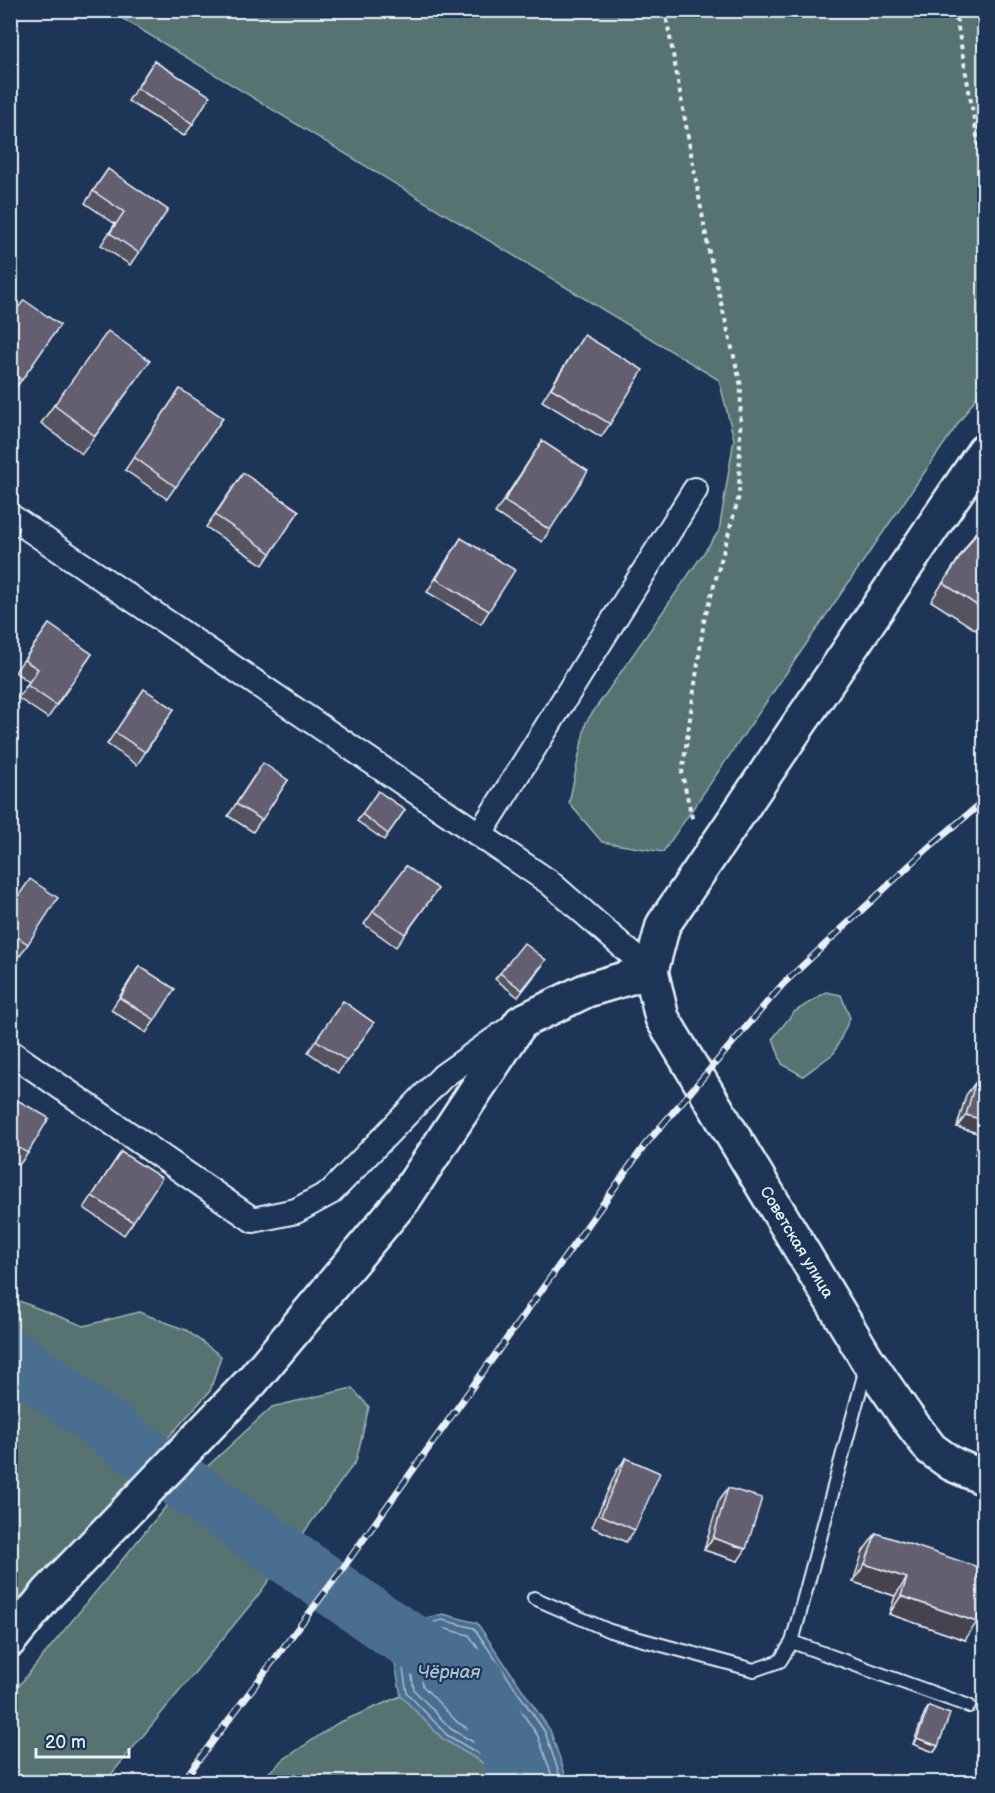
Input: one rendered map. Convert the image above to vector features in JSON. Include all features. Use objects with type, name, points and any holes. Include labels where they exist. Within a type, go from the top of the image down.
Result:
[{"type":"street","points":[[651,971],[663,925],[984,451]]},
{"type":"street","points":[[480,834],[695,490]]},
{"type":"street","points":[[10,516],[549,882],[651,971]]},
{"type":"street","points":[[10,1052],[253,1220],[297,1211],[331,1192],[443,1076],[520,1022],[587,990],[651,971]]},
{"type":"street","name":"Советская улица","points":[[651,971],[662,1018],[868,1361],[931,1449],[952,1464],[984,1478]]},
{"type":"street","points":[[10,1640],[48,1593],[252,1381],[404,1199],[520,1022]]},
{"type":"lane","points":[[534,1598],[610,1631],[754,1670],[780,1661],[792,1642],[868,1361]]},
{"type":"lane","points":[[792,1642],[969,1706]]},
{"type":"path","points":[[664,10],[709,252],[741,386],[739,496],[704,621],[682,774],[703,866]]},
{"type":"path","points":[[952,10],[957,22],[984,176]]},
{"type":"green space","points":[[110,11],[984,11],[984,386],[663,852],[602,842],[569,803],[586,722],[719,531],[734,439],[719,380]]},
{"type":"green space","points":[[826,992],[841,995],[850,1018],[834,1053],[803,1076],[782,1064],[773,1038],[794,1012]]},
{"type":"green space","points":[[11,1298],[84,1326],[139,1312],[186,1330],[221,1356],[210,1391],[11,1612]]},
{"type":"green space","points":[[352,1388],[369,1407],[356,1461],[256,1598],[105,1782],[11,1782],[11,1695],[172,1499],[272,1407]]},
{"type":"green space","points":[[401,1696],[443,1739],[508,1778],[508,1782],[258,1782],[284,1759],[338,1723]]},
{"type":"water","name":"Чёрная","points":[[443,1614],[477,1623],[550,1730],[568,1782],[508,1782],[508,1778],[443,1739],[401,1696],[388,1627]]},
{"type":"building","points":[[154,61],[210,96],[193,124],[137,88]]},
{"type":"building","points":[[108,169],[168,210],[139,253],[110,233],[124,212],[93,191]]},
{"type":"building","points":[[24,300],[60,325],[22,380],[10,372],[10,319]]},
{"type":"building","points":[[108,331],[150,361],[95,436],[54,405]]},
{"type":"building","points":[[584,335],[643,370],[610,424],[551,388]]},
{"type":"building","points":[[180,389],[223,418],[176,487],[134,457]]},
{"type":"building","points":[[542,441],[588,471],[550,530],[504,501]]},
{"type":"building","points":[[243,473],[299,511],[271,553],[215,515]]},
{"type":"building","points":[[984,521],[984,610],[943,583]]},
{"type":"building","points":[[461,538],[515,570],[489,611],[436,579]]},
{"type":"building","points":[[49,624],[92,654],[56,705],[27,685],[38,669],[24,660]]},
{"type":"building","points":[[144,689],[174,709],[145,752],[115,732]]},
{"type":"building","points":[[263,763],[288,780],[262,820],[236,804]]},
{"type":"building","points":[[378,791],[405,810],[388,834],[362,814]]},
{"type":"building","points":[[406,866],[438,889],[405,934],[373,911]]},
{"type":"building","points":[[30,879],[58,898],[28,944],[10,932],[10,908]]},
{"type":"building","points":[[524,943],[546,960],[522,990],[500,973]]},
{"type":"building","points":[[139,966],[175,989],[155,1020],[120,998]]},
{"type":"building","points":[[343,1001],[374,1023],[347,1061],[316,1040]]},
{"type":"building","points":[[975,1083],[984,1086],[984,1120],[966,1115]]},
{"type":"building","points":[[10,1096],[49,1118],[28,1153],[10,1143]]},
{"type":"building","points":[[121,1152],[162,1178],[133,1222],[92,1196]]},
{"type":"building","points":[[626,1458],[660,1473],[635,1530],[601,1515]]},
{"type":"building","points":[[728,1488],[762,1498],[746,1549],[713,1538]]},
{"type":"building","points":[[876,1533],[984,1569],[984,1601],[977,1622],[901,1596],[907,1578],[865,1564]]},
{"type":"building","points":[[929,1706],[950,1714],[938,1746],[917,1738]]},
{"type":"waterway","name":"Чёрная","points":[[10,1356],[200,1495],[388,1627],[477,1681],[522,1782]]},
{"type":"railway","points":[[182,1782],[338,1575],[645,1145],[783,984],[928,848],[984,801]]}]
